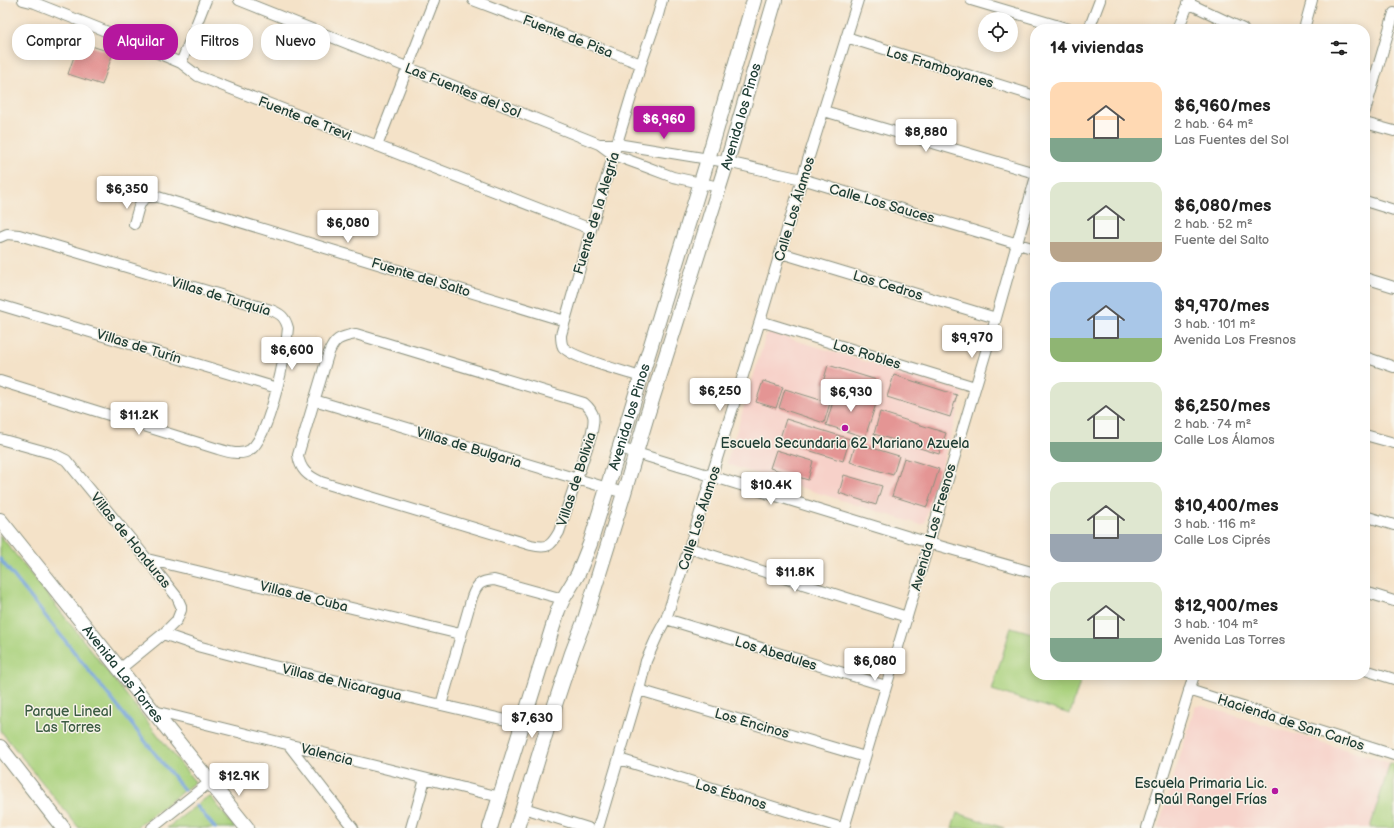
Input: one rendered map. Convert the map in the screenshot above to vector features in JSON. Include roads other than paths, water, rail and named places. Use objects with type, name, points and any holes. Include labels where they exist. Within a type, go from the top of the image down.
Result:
[{"type":"street","name":"Fuente de Trevi","points":[[23,0],[35,3],[113,34],[181,63],[198,76],[591,229]]},
{"type":"street","points":[[181,63],[206,0]]},
{"type":"street","name":"Las Fuentes del Sol","points":[[239,0],[599,144],[614,155],[673,177],[719,187]]},
{"type":"street","points":[[377,146],[434,0]]},
{"type":"street","name":"Fuente de Pisa","points":[[473,0],[641,64]]},
{"type":"street","name":"Fuente de la Alegría","points":[[642,377],[580,356],[562,346],[561,340],[591,229],[662,0]]},
{"type":"street","name":"Avenida los Pinos","points":[[490,828],[524,724],[558,610],[578,574],[590,544],[708,159],[754,0]]},
{"type":"street","name":"Avenida los Pinos","points":[[517,828],[546,729],[585,619],[727,162],[775,0]]},
{"type":"street","name":"Calle Los Álamos","points":[[598,828],[639,690],[646,661],[666,619],[689,548],[858,0]]},
{"type":"street","points":[[971,0],[1052,24]]},
{"type":"street","points":[[1091,24],[1100,0]]},
{"type":"street","points":[[1305,24],[1312,0]]},
{"type":"street","points":[[1180,24],[1189,2],[1233,24]]},
{"type":"street","points":[[1370,95],[1384,52],[1394,13]]},
{"type":"street","name":"Los Framboyanes","points":[[846,37],[1030,94]]},
{"type":"street","points":[[1384,52],[1394,55]]},
{"type":"street","points":[[824,111],[1030,172]]},
{"type":"street","points":[[1370,124],[1394,131]]},
{"type":"street","name":"Las Fuentes del Sol","points":[[599,144],[617,144],[727,162]]},
{"type":"street","name":"Calle Los Sauces","points":[[727,162],[802,179],[1030,247]]},
{"type":"street","name":"Fuente del Salto","points":[[134,224],[141,202],[144,198],[148,196],[158,196],[346,255],[565,321]]},
{"type":"street","name":"Avenida Los Fresnos","points":[[843,828],[996,318],[1030,199]]},
{"type":"street","points":[[1370,203],[1394,210]]},
{"type":"street","name":"Villas de Turquía","points":[[0,237],[7,234],[19,235],[271,310],[281,314],[286,320],[288,328],[277,388],[263,433],[250,450],[241,453],[218,449],[0,381]]},
{"type":"street","name":"Los Cedros","points":[[781,253],[996,318]]},
{"type":"street","points":[[1370,280],[1394,287]]},
{"type":"street","name":"Villas de Turín","points":[[0,305],[277,388]]},
{"type":"street","name":"Los Robles","points":[[760,321],[975,387]]},
{"type":"street","name":"Villas de Bolivia","points":[[356,334],[584,403],[594,414],[594,421],[591,436],[577,480],[559,532],[553,543],[541,547],[321,482],[311,477],[303,470],[299,463],[298,455],[333,343],[342,336],[356,334]]},
{"type":"street","points":[[1370,359],[1394,366]]},
{"type":"street","name":"Villas de Bulgaria","points":[[314,400],[624,493]]},
{"type":"street","points":[[1370,436],[1394,443]]},
{"type":"street","name":"Villas de Honduras","points":[[0,440],[54,454],[66,460],[177,598],[181,606],[177,620],[163,634],[120,669]]},
{"type":"street","points":[[620,448],[929,543],[1030,572]]},
{"type":"street","points":[[1370,518],[1394,525]]},
{"type":"street","name":"Avenida Las Torres","points":[[0,520],[247,828]]},
{"type":"street","points":[[689,548],[907,617]]},
{"type":"street","name":"Villas de Cuba","points":[[147,559],[460,634]]},
{"type":"street","points":[[441,705],[460,634],[475,590],[479,584],[485,580],[494,580],[563,599]]},
{"type":"street","points":[[1370,594],[1394,601]]},
{"type":"street","name":"Los Abedules","points":[[666,619],[886,686]]},
{"type":"street","name":"Villas de Nicaragua","points":[[163,634],[201,647],[262,663],[524,724]]},
{"type":"street","points":[[1370,672],[1394,679]]},
{"type":"street","points":[[1146,828],[1192,680]]},
{"type":"street","name":"Los Encinos","points":[[639,690],[865,757]]},
{"type":"street","name":"Hacienda de San Carlos","points":[[1189,690],[1394,755]]},
{"type":"street","name":"Valencia","points":[[154,711],[500,797]]},
{"type":"street","points":[[524,724],[546,729]]},
{"type":"street","points":[[288,744],[353,828]]},
{"type":"street","points":[[0,748],[63,828]]},
{"type":"street","name":"Los Ébanos","points":[[619,759],[843,828]]},
{"type":"street","points":[[411,828],[425,779]]},
{"type":"street","points":[[152,828],[210,782]]},
{"type":"street","points":[[524,808],[588,828]]},
{"type":"waterway","points":[[0,559],[184,790]]},
{"type":"waterway","points":[[196,805],[215,828]]},
{"type":"place","name":"Escuela Secundaria 62 Mariano Azuela","points":[[845,428]]},
{"type":"place","name":"Escuela Primaria Lic. Raúl Rangel Frías","points":[[1275,791]]},
{"type":"park label","name":"Parque Lineal Las Torres","points":[[68,720]]}]
